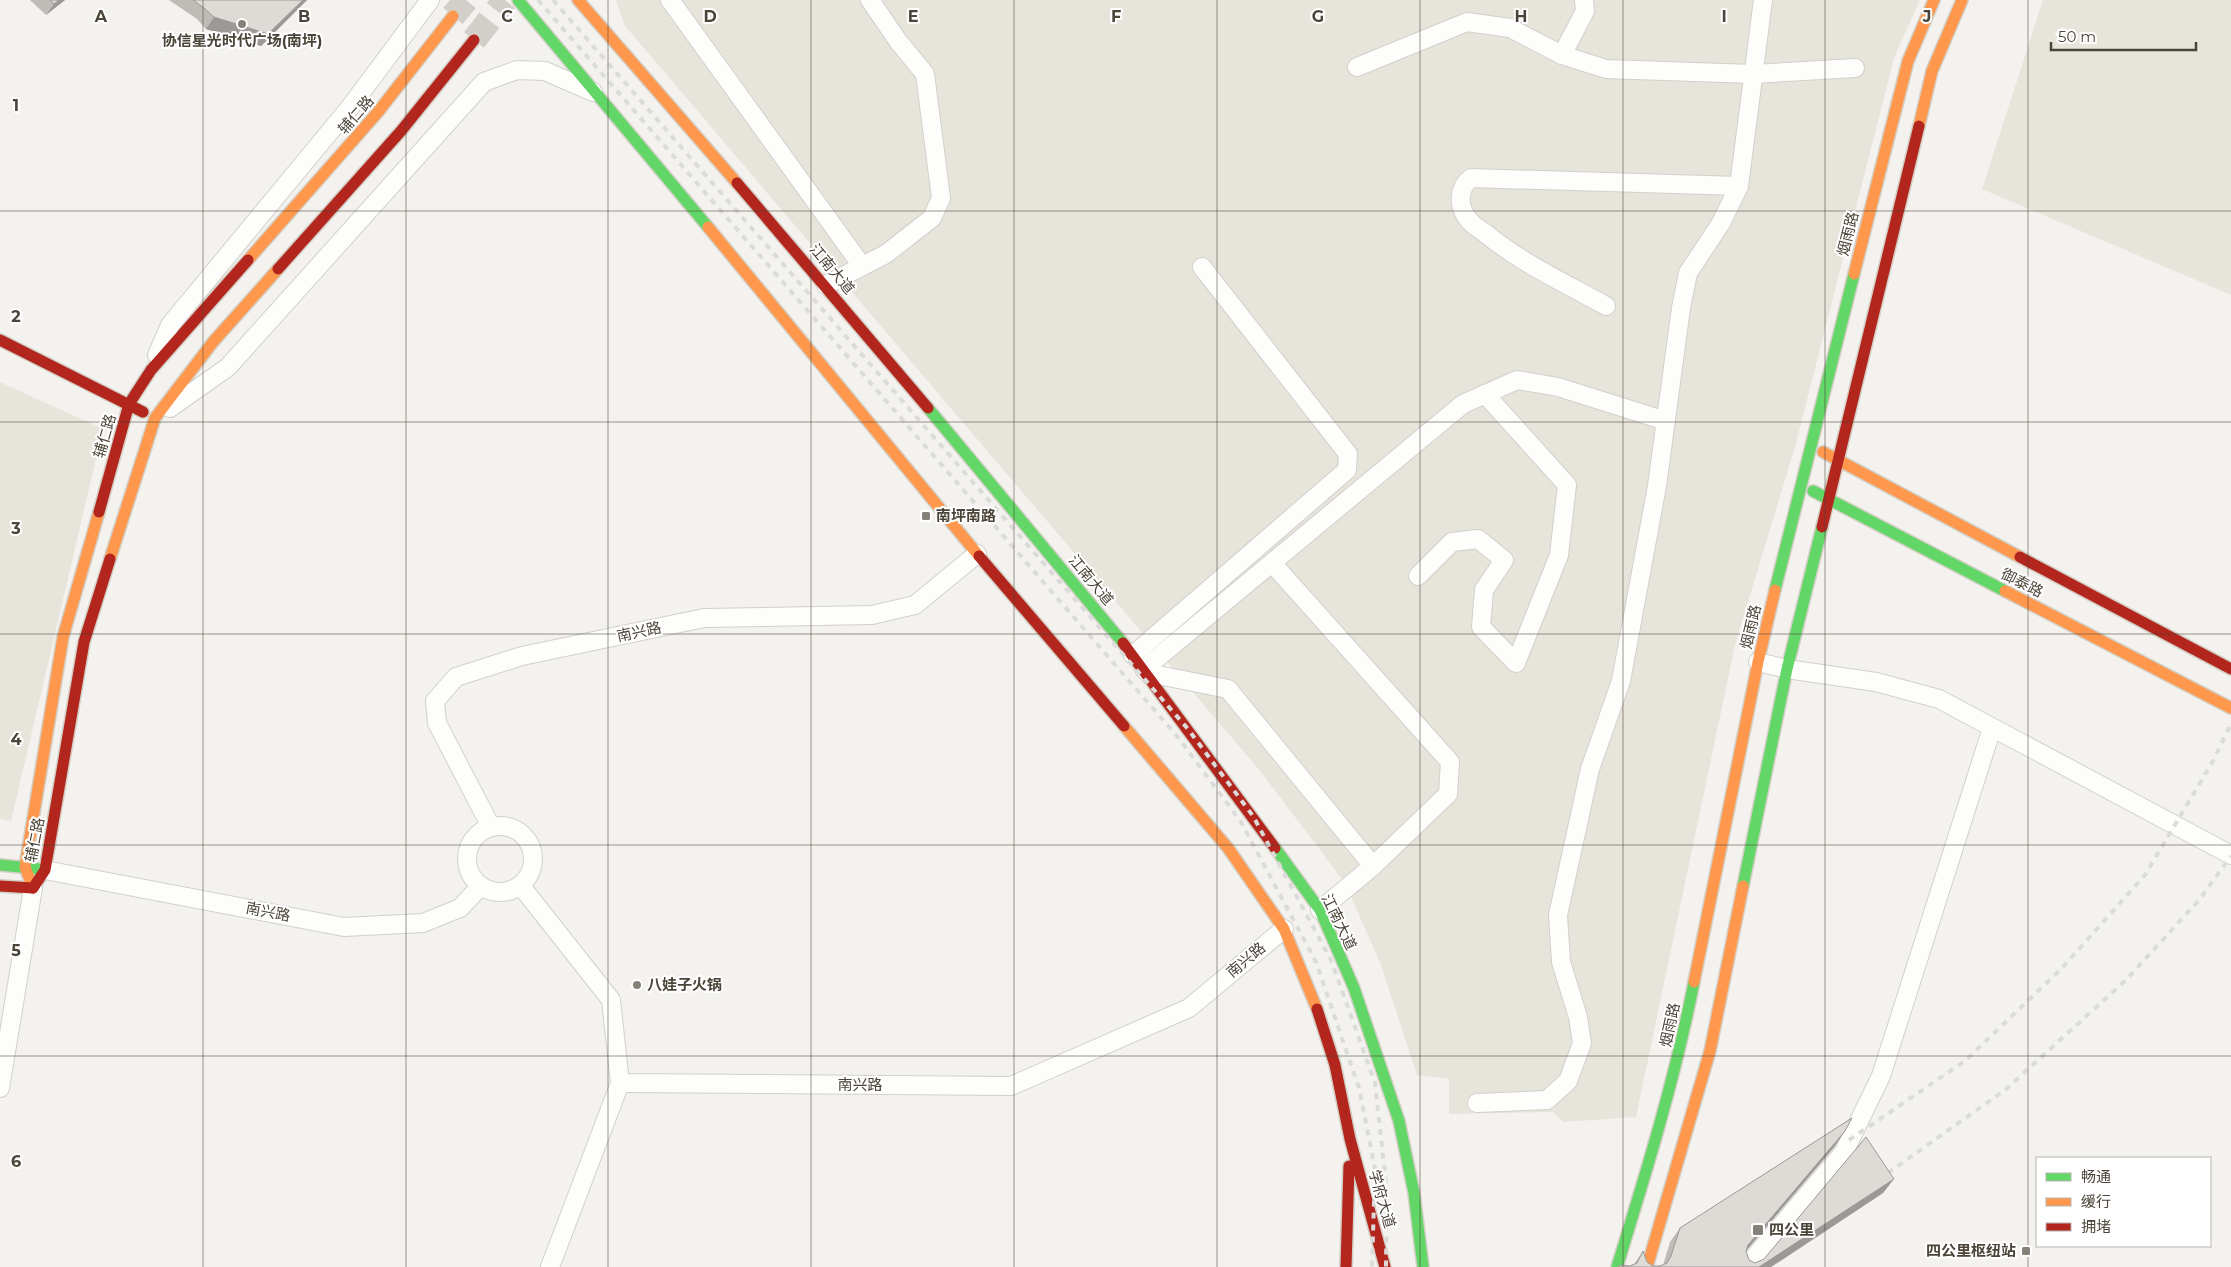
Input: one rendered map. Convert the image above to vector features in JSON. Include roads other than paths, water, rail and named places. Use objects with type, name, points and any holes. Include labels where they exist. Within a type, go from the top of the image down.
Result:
[{"type":"main road","points":[[518,0],[599,95],[977,554],[1228,848],[1284,929],[1317,1008],[1335,1065],[1350,1139],[1346,1267]]},
{"type":"main road","name":"江南大道","points":[[578,0],[595,22],[826,285],[1133,655],[1320,910],[1354,988],[1399,1121],[1414,1192],[1423,1267]]},
{"type":"main road","name":"烟雨路","points":[[1617,1267],[1659,1129],[1682,1043],[1758,662],[1800,484],[1908,61],[1934,0]]},
{"type":"main road","points":[[1646,1267],[1687,1136],[1710,1050],[1787,669],[1932,71],[1962,0]]},
{"type":"main road","name":"辅仁路","points":[[33,888],[25,866],[63,637],[129,404],[151,370],[378,112],[453,16]]},
{"type":"main road","name":"辅仁路","points":[[33,888],[45,870],[84,642],[155,418],[212,342],[401,131],[474,40]]},
{"type":"main road","points":[[0,340],[155,418]]},
{"type":"main road","name":"御泰路","points":[[1810,445],[2231,669]]},
{"type":"main road","name":"御泰路","points":[[1800,484],[2231,708]]},
{"type":"main road","points":[[2211,659],[2231,661]]},
{"type":"main road","points":[[0,865],[25,866],[45,870]]},
{"type":"main road","points":[[0,886],[33,888]]},
{"type":"main road","name":"学府大道","points":[[1350,1139],[1385,1267]]},
{"type":"street","points":[[151,370],[170,325],[351,106],[430,0]]},
{"type":"street","points":[[592,0],[595,22]]},
{"type":"street","points":[[670,0],[862,266]]},
{"type":"street","points":[[826,285],[886,254],[932,218],[941,198],[925,74],[898,41],[870,0]]},
{"type":"street","points":[[1562,55],[1585,11],[1584,0]]},
{"type":"street","points":[[1477,1103],[1547,1100],[1568,1081],[1582,1043],[1578,1017],[1561,962],[1558,915],[1590,769],[1621,681],[1657,486],[1681,308],[1688,273],[1720,223],[1739,186],[1763,0]]},
{"type":"street","points":[[1357,66],[1468,22],[1510,28],[1562,55],[1606,70],[1753,74],[1855,68]]},
{"type":"street","points":[[155,418],[228,367],[484,82],[517,70],[545,71],[599,95]]},
{"type":"street","points":[[1606,306],[1505,250],[1468,219],[1462,208],[1460,194],[1463,184],[1471,178],[1739,186]]},
{"type":"street","points":[[1133,655],[1347,470],[1348,454],[1202,267]]},
{"type":"street","points":[[1146,671],[1463,404],[1517,380],[1558,387],[1666,421]]},
{"type":"street","points":[[1418,576],[1452,542],[1478,539],[1504,560],[1484,590],[1481,627],[1516,663],[1559,555],[1567,485],[1485,394]]},
{"type":"street","name":"南兴路","points":[[491,827],[437,723],[435,701],[456,677],[522,656],[704,618],[872,615],[915,605],[977,554]]},
{"type":"street","points":[[1272,563],[1450,762],[1448,794],[1372,866],[1320,910]]},
{"type":"street","points":[[1758,662],[1787,669],[1876,682],[1939,699],[2231,855]]},
{"type":"street","points":[[1146,671],[1228,689],[1372,866]]},
{"type":"street","points":[[1746,1267],[1844,1152],[1881,1076],[1992,728]]},
{"type":"street","points":[[491,827],[511,828],[520,832],[532,849],[532,869],[521,886],[511,891],[501,892],[481,886],[471,874],[467,859],[474,839],[481,832],[491,827]]},
{"type":"street","name":"南兴路","points":[[45,870],[344,927],[423,923],[460,908],[481,886]]},
{"type":"street","points":[[521,886],[611,1000],[620,1083],[550,1267]]},
{"type":"street","points":[[0,1088],[33,888]]},
{"type":"street","name":"南兴路","points":[[620,1083],[1011,1086],[1189,1008],[1284,929]]},
{"type":"tunnel","points":[[453,16],[466,0]]},
{"type":"tunnel","points":[[474,40],[505,0]]},
{"type":"railway","points":[[538,0],[1177,736],[1241,822],[1316,962],[1359,1088],[1375,1169],[1372,1267]]},
{"type":"railway","points":[[553,0],[1188,729],[1253,816],[1331,960],[1375,1083],[1387,1192],[1386,1267]]},
{"type":"railway","points":[[1849,1140],[1965,1061],[2063,967],[2145,875],[2213,761],[2231,724]]},
{"type":"railway","points":[[1878,1180],[2005,1090],[2126,980],[2199,900],[2231,856]]},
{"type":"place","name":"协信星光时代广场(南坪)","points":[[242,24]]},
{"type":"place","name":"南坪南路","points":[[926,516]]},
{"type":"place","name":"八娃子火锅","points":[[637,985]]},
{"type":"place","name":"四公里","points":[[1758,1230]]},
{"type":"place","name":"四公里枢纽站","points":[[2026,1251]]}]
